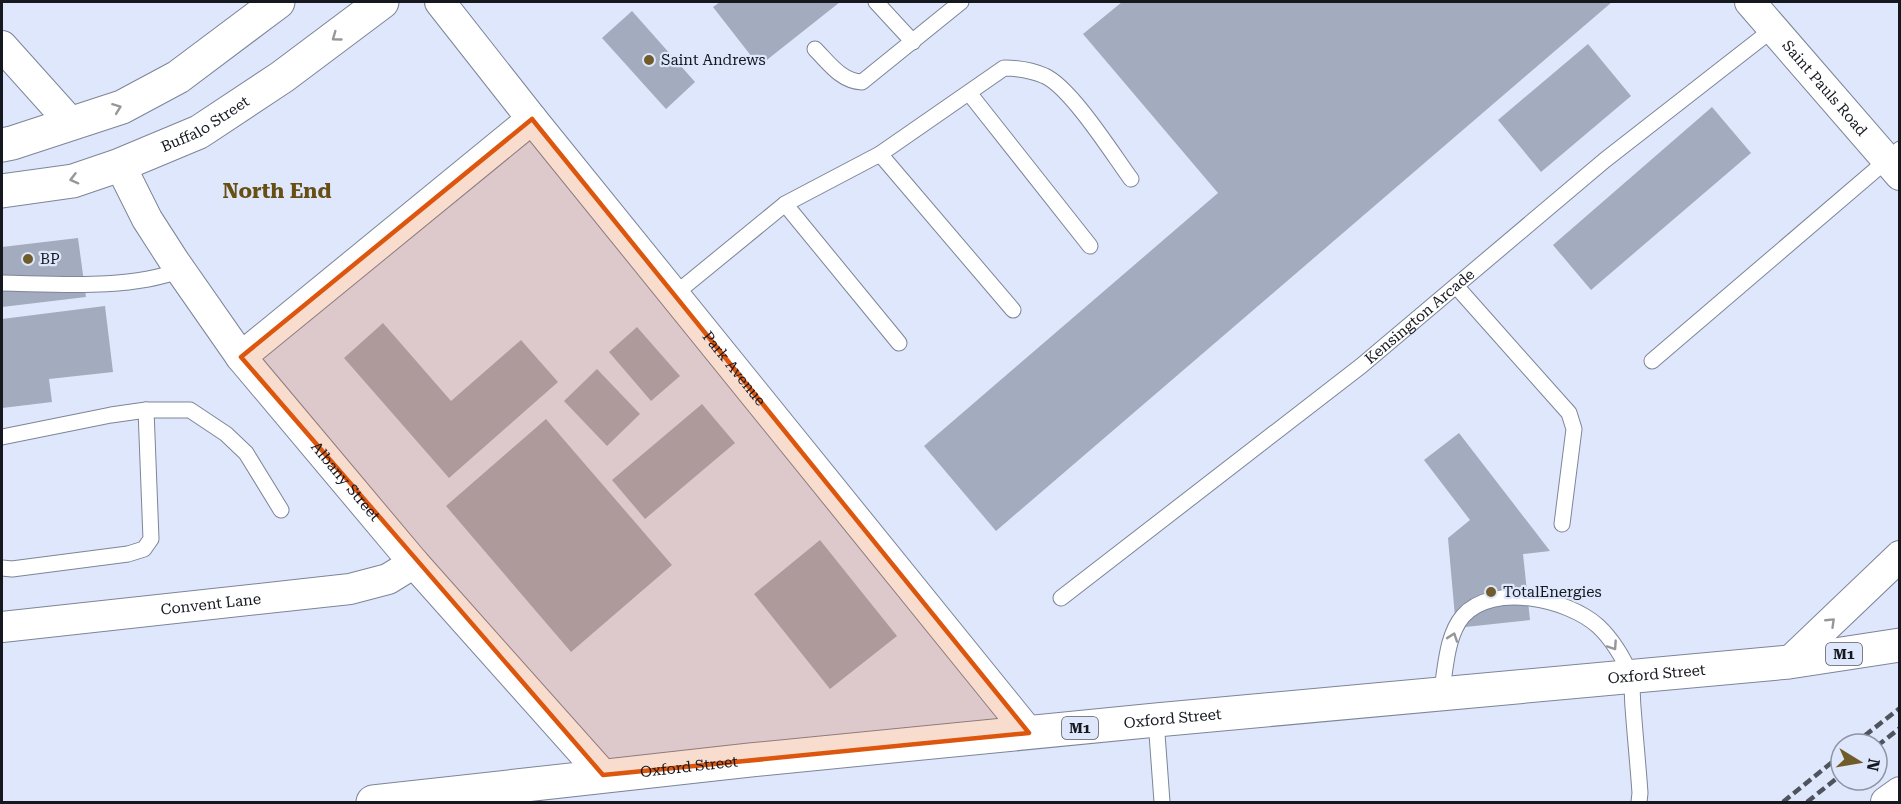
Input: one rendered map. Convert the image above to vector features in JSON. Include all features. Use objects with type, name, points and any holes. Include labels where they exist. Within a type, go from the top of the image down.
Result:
[{"type":"main road","points":[[2,145],[122,107],[178,77],[278,2]]},
{"type":"main road","name":"Buffalo Street","points":[[2,191],[73,181],[120,165],[200,132],[282,76],[382,2]]},
{"type":"main road","name":"Oxford Street","points":[[373,802],[532,793],[603,776],[1156,720],[1789,662],[1899,645]]},
{"type":"street","name":"Park Avenue","points":[[441,2],[532,119],[1029,733]]},
{"type":"street","name":"Saint Pauls Road","points":[[1750,2],[1895,161]]},
{"type":"street","points":[[2,46],[72,124]]},
{"type":"street","points":[[241,357],[532,119]]},
{"type":"street","name":"Albany Street","points":[[120,165],[147,219],[241,357],[414,563],[603,776]]},
{"type":"street","points":[[1789,662],[1899,556]]},
{"type":"street","name":"Convent Lane","points":[[2,627],[350,589],[388,579],[414,563]]},
{"type":"street","points":[[1886,802],[1899,792]]},
{"type":"lane","points":[[876,2],[913,42]]},
{"type":"lane","points":[[814,49],[844,79],[862,82],[961,2]]},
{"type":"lane","name":"Kensington Arcade","points":[[1061,598],[1361,366],[1605,160],[1773,29]]},
{"type":"lane","points":[[675,294],[785,204],[880,154],[1004,68],[1025,69],[1046,76],[1064,90],[1131,178]]},
{"type":"lane","points":[[969,93],[1090,246]]},
{"type":"lane","points":[[880,154],[1013,310]]},
{"type":"lane","points":[[1652,361],[1895,161]]},
{"type":"lane","points":[[785,204],[899,344]]},
{"type":"lane","points":[[2,283],[128,282],[161,278],[180,270]]},
{"type":"lane","points":[[1456,286],[1569,413],[1574,429],[1562,525]]},
{"type":"lane","points":[[2,437],[111,415],[146,410],[190,410],[226,434],[246,453],[282,510]]},
{"type":"lane","points":[[2,568],[12,569],[128,554],[144,549],[151,538],[146,410]]},
{"type":"lane","points":[[1441,694],[1455,628],[1463,615],[1473,607],[1490,600],[1511,597],[1548,601],[1568,608],[1597,625],[1621,657],[1630,676],[1639,802]]},
{"type":"lane","points":[[1156,720],[1162,802]]},
{"type":"highlighted area","points":[[532,119],[1029,733],[603,775],[241,357]]},
{"type":"building","points":[[720,2],[840,2],[759,66],[713,7]]},
{"type":"building","points":[[1122,2],[1612,2],[996,531],[924,446],[1218,193],[1083,34]]},
{"type":"building","name":"Saint Andrews","points":[[632,11],[695,82],[666,109],[602,38]]},
{"type":"building","points":[[1588,44],[1631,96],[1541,172],[1498,120]]},
{"type":"building","points":[[1712,107],[1751,153],[1591,290],[1553,245]]},
{"type":"building","points":[[78,238],[86,297],[2,307],[2,247]]},
{"type":"building","points":[[105,306],[113,372],[49,379],[52,402],[2,408],[2,319]]},
{"type":"building","points":[[383,323],[451,401],[521,340],[558,382],[449,478],[344,358]]},
{"type":"building","points":[[637,327],[680,376],[651,401],[609,352]]},
{"type":"building","points":[[597,369],[640,414],[607,446],[564,401]]},
{"type":"building","points":[[702,404],[735,443],[645,519],[612,480]]},
{"type":"building","points":[[546,419],[672,565],[571,652],[446,506]]},
{"type":"building","points":[[1459,433],[1550,551],[1523,554],[1530,620],[1456,628],[1448,538],[1470,520],[1424,460]]},
{"type":"building","points":[[820,540],[897,636],[830,689],[754,594]]},
{"type":"railway","points":[[1869,732],[1900,708]]},
{"type":"railway","points":[[1889,737],[1900,728]]},
{"type":"railway","points":[[1783,802],[1829,765]]},
{"type":"railway","points":[[1807,802],[1829,785]]},
{"type":"place","name":"Saint Andrews","points":[[649,60]]},
{"type":"place","name":"BP","points":[[28,259]]},
{"type":"place","name":"TotalEnergies","points":[[1491,592]]},
{"type":"district","name":"North End","points":[[277,191]]}]
